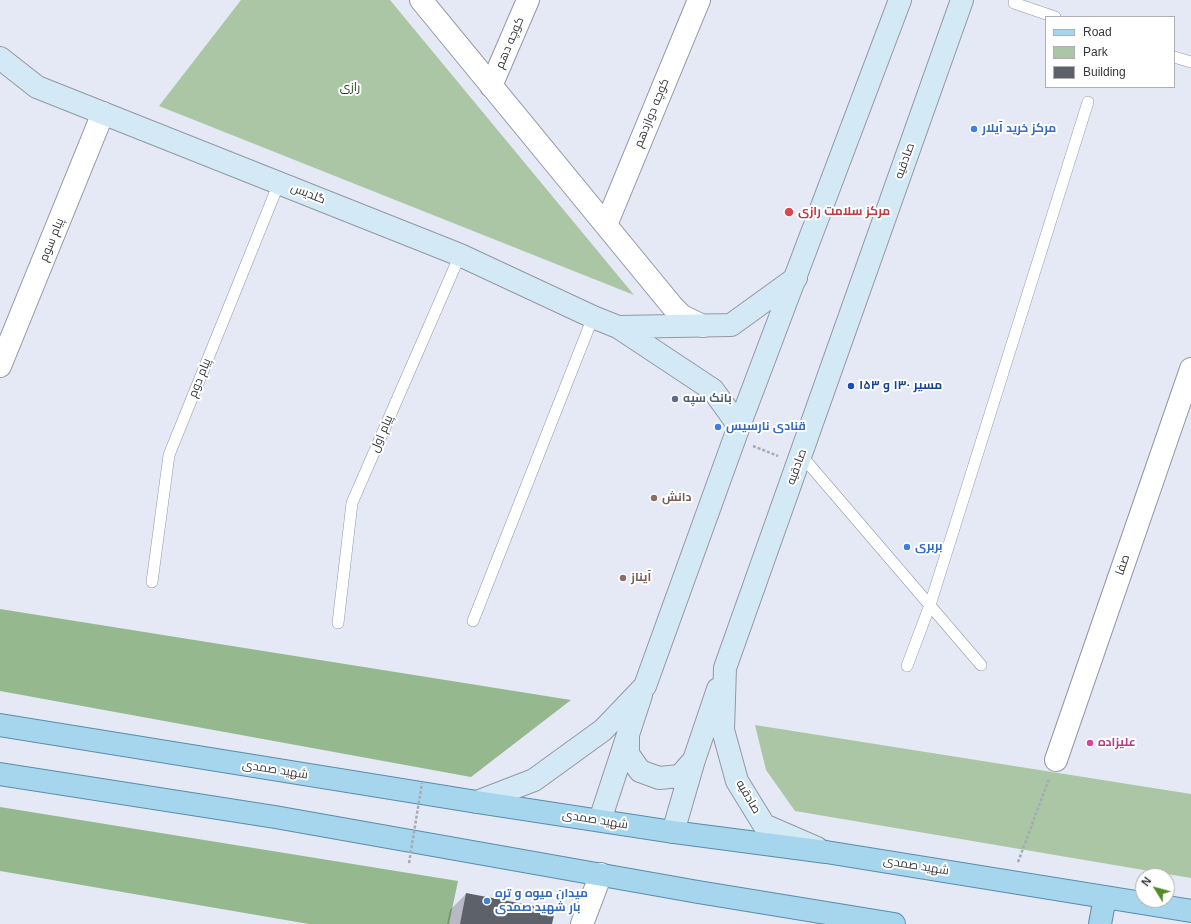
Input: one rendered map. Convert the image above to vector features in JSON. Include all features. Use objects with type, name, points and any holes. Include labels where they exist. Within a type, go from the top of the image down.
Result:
[{"type":"main road","points":[[600,820],[628,732],[737,432],[900,0]]},
{"type":"main road","name":"صادقیه","points":[[826,852],[764,825],[737,781],[724,730],[725,668],[962,0]]},
{"type":"main road","name":"گلدیس","points":[[0,58],[37,87],[460,254],[592,317],[618,327]]},
{"type":"main road","points":[[618,327],[731,325],[796,278]]},
{"type":"main road","points":[[618,327],[713,390],[737,432]]},
{"type":"main road","points":[[673,832],[694,760],[725,668]]},
{"type":"main road","points":[[476,802],[534,780],[603,730],[645,686]]},
{"type":"main road","name":"شهید صمدی","points":[[0,725],[476,802],[673,832],[826,852],[1191,911]]},
{"type":"main road","points":[[628,732],[628,754],[640,771],[659,778],[680,776],[694,760]]},
{"type":"main road","points":[[0,774],[275,817],[698,892],[894,924]]},
{"type":"main road","points":[[1100,924],[1105,897]]},
{"type":"street","points":[[421,0],[673,307],[682,316],[703,326]]},
{"type":"street","name":"کوچه دهم","points":[[491,86],[528,0]]},
{"type":"street","name":"کوچه دوازدهم","points":[[606,225],[699,0]]},
{"type":"street","name":"پیام سوم","points":[[0,366],[103,113]]},
{"type":"street","name":"صفا","points":[[1056,760],[1191,369]]},
{"type":"street","points":[[582,924],[601,874]]},
{"type":"lane","points":[[1014,3],[1052,16]]},
{"type":"lane","points":[[1175,57],[1191,62]]},
{"type":"lane","points":[[907,666],[930,605],[1088,102]]},
{"type":"lane","name":"پیام دوم","points":[[152,582],[169,455],[279,183]]},
{"type":"lane","name":"پیام اول","points":[[338,623],[352,503],[460,254]]},
{"type":"lane","points":[[473,621],[592,317]]},
{"type":"lane","points":[[799,459],[930,605],[980,665]]},
{"type":"path","points":[[737,432],[799,459]]},
{"type":"path","points":[[1011,881],[1056,760]]},
{"type":"path","points":[[409,863],[422,783]]},
{"type":"green space","name":"رازی","points":[[241,0],[390,0],[634,295],[159,106]]},
{"type":"green space","points":[[0,609],[571,700],[471,777],[0,691]]},
{"type":"green space","points":[[755,725],[1191,794],[1191,878],[1175,875],[1175,868],[1135,869],[795,811],[766,770]]},
{"type":"green space","points":[[0,807],[458,881],[449,924],[309,924],[0,871]]},
{"type":"building","name":"میدان میوه و تره بار شهید صمدی","points":[[466,893],[555,910],[552,924],[460,924]]},
{"type":"place","name":"مرکز خرید آیلار","points":[[974,129]]},
{"type":"place","name":"مرکز سلامت رازی","points":[[789,212]]},
{"type":"place","name":"مسیر ۱۳۰ و ۱۵۳","points":[[851,386]]},
{"type":"place","name":"بانک سپه","points":[[675,399]]},
{"type":"place","name":"قنادی نارسیس","points":[[718,427]]},
{"type":"place","name":"دانش","points":[[654,498]]},
{"type":"place","name":"بربری","points":[[907,547]]},
{"type":"place","name":"آیناز","points":[[623,578]]},
{"type":"place","name":"علیزاده","points":[[1090,743]]},
{"type":"place","name":"میدان میوه و تره بار شهید صمدی","points":[[487,901]]}]
